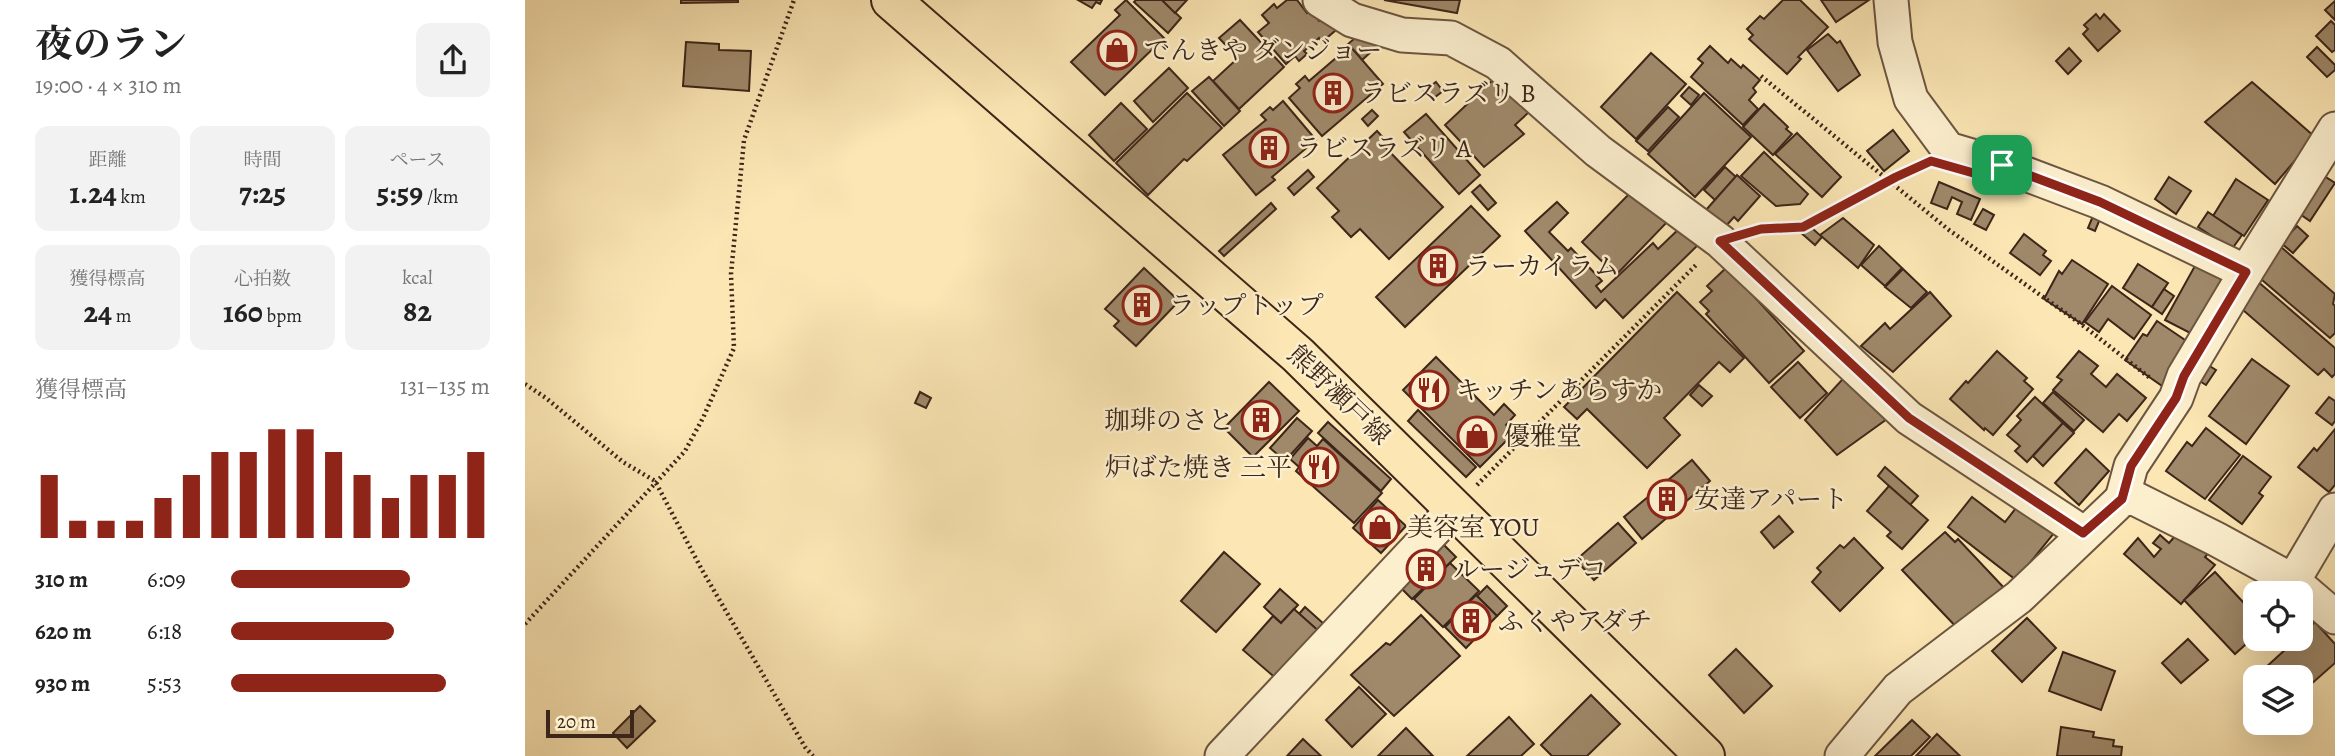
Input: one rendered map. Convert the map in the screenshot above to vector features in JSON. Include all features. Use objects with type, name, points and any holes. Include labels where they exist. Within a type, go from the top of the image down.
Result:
[{"type":"main road","name":"熊野瀬戸線","points":[[891,0],[1298,355],[1705,756]]},
{"type":"street","points":[[1320,0],[1352,20],[1402,35],[1451,38],[1498,63],[1598,151],[1720,241],[1909,418],[2083,533]]},
{"type":"street","points":[[1891,0],[1895,42],[1911,99],[1948,149],[2002,165],[2100,202],[2246,272]]},
{"type":"street","points":[[1842,756],[1898,689],[2019,597],[2083,533],[2122,499],[2131,466],[2176,398],[2184,376],[2335,129]]},
{"type":"street","points":[[2122,499],[2134,498],[2293,581],[2335,510]]},
{"type":"street","points":[[1222,756],[1455,508]]},
{"type":"street","points":[[2313,598],[2335,617]]},
{"type":"path","points":[[525,624],[685,451],[734,348],[731,274],[744,140],[794,0]]},
{"type":"path","points":[[1761,76],[1888,182],[2002,269],[2081,324],[2176,398]]},
{"type":"path","points":[[1455,508],[1720,241],[1761,229],[1803,227],[1931,161]]},
{"type":"path","points":[[525,384],[546,398],[623,462],[655,481],[702,570],[813,756]]},
{"type":"building","points":[[681,0],[738,0],[738,2],[681,3]]},
{"type":"building","points":[[1078,0],[1102,0],[1100,4],[1096,2],[1092,8]]},
{"type":"building","name":"でんきや ダンジョー","points":[[1126,0],[1164,38],[1105,95],[1071,62],[1120,15],[1115,10]]},
{"type":"building","points":[[1162,0],[1181,18],[1168,33],[1134,2]]},
{"type":"building","points":[[1162,0],[1187,0],[1175,13]]},
{"type":"building","points":[[1287,0],[1297,0],[1307,13],[1311,10],[1319,21],[1322,19],[1328,25],[1330,22],[1336,30],[1322,42],[1319,38],[1304,51],[1307,54],[1299,61],[1295,56],[1286,64],[1258,32],[1269,23],[1262,15],[1274,4],[1277,8]]},
{"type":"building","points":[[1384,0],[1460,0],[1457,13]]},
{"type":"building","points":[[1783,0],[1800,0],[1828,27],[1798,57],[1801,59],[1787,74],[1749,39],[1753,35],[1747,29],[1760,16],[1764,19]]},
{"type":"building","points":[[1821,0],[1869,0],[1836,22]]},
{"type":"building","points":[[2335,1],[2335,20],[2325,10]]},
{"type":"building","points":[[2096,14],[2100,19],[2104,14],[2120,31],[2098,51],[2083,34],[2088,29],[2084,25]]},
{"type":"building","points":[[1240,20],[1284,67],[1239,109],[1213,81],[1238,58],[1219,38]]},
{"type":"building","points":[[2331,21],[2335,25],[2335,50],[2332,52],[2316,36]]},
{"type":"building","points":[[1368,27],[1382,42],[1362,60],[1348,44]]},
{"type":"building","points":[[1828,34],[1837,43],[1840,41],[1860,75],[1838,91],[1807,50]]},
{"type":"building","points":[[686,42],[719,44],[719,50],[751,51],[749,91],[683,86]]},
{"type":"building","name":"ラビスラズリ B","points":[[1350,46],[1383,84],[1322,136],[1289,98],[1300,88],[1296,84],[1305,76],[1309,81]]},
{"type":"building","points":[[1710,46],[1728,63],[1731,59],[1741,68],[1743,65],[1760,80],[1753,88],[1756,92],[1749,100],[1758,109],[1743,125],[1691,77],[1703,63],[1698,59]]},
{"type":"building","points":[[2317,47],[2335,65],[2335,70],[2327,77],[2307,57]]},
{"type":"building","points":[[2069,48],[2081,61],[2068,74],[2056,61]]},
{"type":"building","points":[[1651,53],[1686,84],[1636,139],[1601,107]]},
{"type":"building","points":[[1169,68],[1188,88],[1153,122],[1134,101]]},
{"type":"building","points":[[1209,77],[1240,111],[1224,126],[1192,91]]},
{"type":"building","points":[[1496,77],[1529,112],[1515,125],[1524,134],[1484,167],[1445,125]]},
{"type":"building","points":[[1436,82],[1443,91],[1431,100],[1424,91]]},
{"type":"building","points":[[2252,82],[2315,137],[2275,184],[2205,122]]},
{"type":"building","points":[[1689,87],[1699,95],[1691,105],[1681,96]]},
{"type":"building","points":[[1187,93],[1222,128],[1187,161],[1184,159],[1148,195],[1116,163]]},
{"type":"building","points":[[1704,93],[1751,137],[1695,197],[1648,154]]},
{"type":"building","name":"ラビスラズリ A","points":[[1283,101],[1316,140],[1272,177],[1275,180],[1256,195],[1223,155],[1266,120],[1261,115],[1270,107],[1273,110]]},
{"type":"building","points":[[1121,103],[1147,129],[1114,161],[1089,135]]},
{"type":"building","points":[[1764,104],[1792,134],[1773,155],[1743,127]]},
{"type":"building","points":[[1668,107],[1679,117],[1648,151],[1636,141]]},
{"type":"building","points":[[1372,110],[1378,116],[1368,126],[1362,119]]},
{"type":"building","points":[[1426,114],[1480,175],[1459,194],[1404,132]]},
{"type":"building","points":[[1893,130],[1909,151],[1884,171],[1867,151]]},
{"type":"building","points":[[1377,131],[1390,145],[1386,148],[1443,207],[1389,259],[1360,229],[1351,237],[1332,217],[1339,211],[1317,188]]},
{"type":"building","points":[[1797,133],[1841,177],[1822,197],[1775,154]]},
{"type":"building","points":[[1999,139],[2012,142],[2009,152],[1996,149]]},
{"type":"building","points":[[1764,152],[1808,194],[1800,204],[1776,206],[1741,176]]},
{"type":"building","points":[[1725,167],[1736,177],[1715,200],[1704,190]]},
{"type":"building","points":[[1308,170],[1314,177],[1294,195],[1288,188]]},
{"type":"building","points":[[2318,172],[2335,183],[2310,221],[2294,210]]},
{"type":"building","points":[[1737,175],[1760,196],[1738,221],[1734,217],[1725,227],[1706,210]]},
{"type":"building","points":[[2169,177],[2191,191],[2176,214],[2155,199]]},
{"type":"building","points":[[2236,179],[2268,200],[2244,236],[2213,216]]},
{"type":"building","points":[[1939,182],[1980,199],[1971,220],[1957,214],[1962,202],[1952,197],[1947,209],[1931,203]]},
{"type":"building","points":[[1480,185],[1496,203],[1488,210],[1472,192]]},
{"type":"building","points":[[1631,192],[1670,219],[1616,275],[1582,242]]},
{"type":"building","points":[[1557,202],[1568,213],[1549,232],[1568,251],[1571,248],[1602,281],[1596,286],[1601,292],[1653,243],[1658,249],[1683,225],[1700,243],[1623,318],[1605,299],[1596,308],[1525,231]]},
{"type":"building","points":[[1271,203],[1276,209],[1224,256],[1219,251]]},
{"type":"building","name":"ラーカイラム","points":[[1471,206],[1500,236],[1405,327],[1376,297]]},
{"type":"building","points":[[1983,209],[1994,215],[1986,230],[1974,224]]},
{"type":"building","points":[[2095,211],[2102,214],[2095,231],[2088,228]]},
{"type":"building","points":[[2208,212],[2242,235],[2232,249],[2198,227]]},
{"type":"building","points":[[1843,218],[1874,245],[1858,268],[1820,235]]},
{"type":"building","points":[[1804,221],[1822,237],[1815,245],[1791,224]]},
{"type":"building","points":[[2297,226],[2308,236],[2293,253],[2281,243]]},
{"type":"building","points":[[2024,234],[2046,251],[2043,255],[2051,261],[2040,275],[2010,253]]},
{"type":"building","points":[[1879,246],[1902,268],[1885,286],[1861,265]]},
{"type":"building","points":[[2280,246],[2335,294],[2335,333],[2330,338],[2255,274]]},
{"type":"building","points":[[2072,260],[2108,284],[2082,324],[2044,299],[2059,271],[2062,274]]},
{"type":"building","points":[[2138,264],[2168,283],[2152,307],[2123,288]]},
{"type":"building","points":[[2196,264],[2224,280],[2194,335],[2165,320]]},
{"type":"building","points":[[1727,267],[1804,351],[1769,383],[1706,314],[1709,311],[1700,302],[1712,291],[1707,286]]},
{"type":"building","name":"ラップトップ","points":[[1144,268],[1179,301],[1136,346],[1114,326],[1119,321],[1105,309]]},
{"type":"building","points":[[1903,269],[1927,292],[1911,308],[1885,287]]},
{"type":"building","points":[[2256,280],[2335,348],[2335,374],[2332,377],[2324,369],[2318,375],[2236,304]]},
{"type":"building","points":[[2112,286],[2151,315],[2134,339],[2108,319],[2099,332],[2085,322]]},
{"type":"building","points":[[2164,289],[2174,296],[2162,314],[2152,307]]},
{"type":"building","points":[[1677,292],[1744,358],[1730,372],[1719,362],[1664,418],[1680,435],[1647,468],[1587,409],[1577,419],[1564,407]]},
{"type":"building","points":[[1930,292],[1951,316],[1893,372],[1861,346],[1885,323],[1890,329]]},
{"type":"building","points":[[2157,321],[2191,344],[2165,388],[2125,360],[2143,334],[2147,336]]},
{"type":"building","points":[[1997,351],[2027,378],[2024,381],[2033,389],[1993,435],[1950,399]]},
{"type":"building","points":[[2079,351],[2098,366],[2091,374],[2106,387],[2117,374],[2146,398],[2127,421],[2119,414],[2103,432],[2053,390],[2062,380],[2057,377]]},
{"type":"building","points":[[1436,357],[1494,415],[1504,404],[1515,415],[1506,425],[1514,433],[1480,467],[1403,390]]},
{"type":"building","points":[[2252,359],[2289,386],[2246,444],[2209,416]]},
{"type":"building","points":[[1798,362],[1827,393],[1800,418],[1771,387]]},
{"type":"building","points":[[2208,365],[2216,370],[2206,385],[2198,380]]},
{"type":"building","points":[[1852,369],[1887,419],[1837,455],[1805,420]]},
{"type":"building","name":"珈琲のさと","points":[[1269,382],[1299,411],[1253,457],[1224,428]]},
{"type":"building","points":[[1699,385],[1712,396],[1702,406],[1690,395]]},
{"type":"building","points":[[920,392],[931,398],[926,408],[915,403]]},
{"type":"building","points":[[2053,392],[2084,420],[2074,431],[2043,403]]},
{"type":"building","points":[[2035,397],[2063,423],[2027,462],[2015,451],[2020,446],[2007,435],[2021,420],[2017,416]]},
{"type":"building","points":[[2329,397],[2335,401],[2335,421],[2332,425],[2316,413]]},
{"type":"building","points":[[1418,410],[1476,467],[1466,477],[1408,421]]},
{"type":"building","points":[[1297,418],[1312,431],[1285,461],[1270,448]]},
{"type":"building","points":[[1328,422],[1391,479],[1381,491],[1318,433]]},
{"type":"building","points":[[2063,423],[2074,433],[2043,466],[2033,456]]},
{"type":"building","points":[[2206,428],[2240,455],[2205,499],[2166,471],[2187,442],[2192,446]]},
{"type":"building","points":[[2335,429],[2335,485],[2329,492],[2298,467],[2314,448],[2317,451]]},
{"type":"building","points":[[1308,438],[1317,446],[1323,439],[1382,493],[1354,523],[1296,471],[1299,467],[1290,459]]},
{"type":"building","points":[[2086,449],[2109,471],[2079,505],[2055,483]]},
{"type":"building","points":[[2243,456],[2271,477],[2259,493],[2263,496],[2242,524],[2209,500]]},
{"type":"building","name":"安達アパート","points":[[1692,460],[1710,481],[1642,539],[1624,517]]},
{"type":"building","points":[[1885,467],[1918,496],[1910,505],[1878,476]]},
{"type":"building","points":[[1889,486],[1928,520],[1902,549],[1887,536],[1891,532],[1867,511]]},
{"type":"building","points":[[1972,497],[2005,522],[2023,499],[2059,527],[2016,580],[1948,527]]},
{"type":"building","name":"美容室 YOU","points":[[1378,500],[1406,526],[1381,553],[1353,528]]},
{"type":"building","points":[[1779,516],[1793,532],[1774,548],[1761,532]]},
{"type":"building","points":[[1618,523],[1636,543],[1594,580],[1576,560]]},
{"type":"building","points":[[2184,526],[2211,550],[2205,557],[2215,565],[2181,604],[2124,554],[2138,538],[2154,557],[2161,549],[2153,543],[2160,535],[2169,543]]},
{"type":"building","points":[[1945,532],[1955,542],[1958,539],[2007,591],[1962,633],[1902,570]]},
{"type":"building","points":[[1854,538],[1883,568],[1840,611],[1812,582],[1821,572],[1817,568],[1840,545],[1844,548]]},
{"type":"building","name":"ルージュデコ","points":[[1439,540],[1456,557],[1412,599],[1395,582]]},
{"type":"building","points":[[1224,552],[1260,584],[1216,632],[1181,601]]},
{"type":"building","points":[[1450,563],[1479,591],[1443,627],[1414,599]]},
{"type":"building","points":[[2215,572],[2243,602],[2243,647],[2235,654],[2184,600]]},
{"type":"building","points":[[1487,586],[1507,606],[1497,616],[1477,596]]},
{"type":"building","points":[[1280,589],[1298,605],[1281,623],[1264,607]]},
{"type":"building","name":"ふくやアダチ","points":[[1476,595],[1497,616],[1466,648],[1445,627]]},
{"type":"building","points":[[1305,607],[1324,624],[1318,631],[1299,614]]},
{"type":"building","points":[[1294,609],[1322,634],[1279,681],[1243,650],[1273,616],[1281,623]]},
{"type":"building","points":[[1421,615],[1460,656],[1394,716],[1351,675],[1386,643],[1390,645]]},
{"type":"building","points":[[2027,618],[2056,648],[2022,682],[1992,651]]},
{"type":"building","points":[[2315,622],[2335,644],[2335,663],[2313,682],[2313,665],[2268,665],[2284,651],[2313,651]]},
{"type":"building","points":[[2188,639],[2208,660],[2181,683],[2162,663]]},
{"type":"building","points":[[1736,649],[1772,686],[1744,713],[1709,675]]},
{"type":"building","points":[[2063,652],[2115,671],[2101,710],[2049,691]]},
{"type":"building","points":[[1359,687],[1386,714],[1352,747],[1326,720]]},
{"type":"building","points":[[1591,695],[1620,724],[1587,756],[1552,756],[1541,745]]},
{"type":"building","points":[[640,706],[655,721],[627,748],[613,733]]},
{"type":"building","points":[[1509,717],[1534,744],[1521,756],[1467,756]]},
{"type":"building","points":[[1912,720],[1930,737],[1911,756],[1875,756]]},
{"type":"building","points":[[2061,727],[2094,732],[2093,737],[2114,740],[2113,746],[2122,747],[2121,756],[2057,756]]},
{"type":"building","points":[[1406,728],[1433,756],[1378,756]]},
{"type":"building","points":[[1937,734],[1960,756],[1916,756]]},
{"type":"building","points":[[1303,739],[1321,756],[1287,756]]},
{"type":"place","name":"でんきや ダンジョー","points":[[1117,50]]},
{"type":"place","name":"ラビスラズリ B","points":[[1333,93]]},
{"type":"place","name":"ラビスラズリ A","points":[[1269,148]]},
{"type":"place","name":"ラーカイラム","points":[[1438,266]]},
{"type":"place","name":"ラップトップ","points":[[1142,305]]},
{"type":"place","name":"キッチンあらすか","points":[[1429,390]]},
{"type":"place","name":"珈琲のさと","points":[[1261,420]]},
{"type":"place","name":"優雅堂","points":[[1477,436]]},
{"type":"place","name":"炉ばた焼き 三平","points":[[1319,467]]},
{"type":"place","name":"安達アパート","points":[[1667,499]]},
{"type":"place","name":"美容室 YOU","points":[[1380,527]]},
{"type":"place","name":"ルージュデコ","points":[[1426,569]]},
{"type":"place","name":"ふくやアダチ","points":[[1471,621]]},
{"type":"route","points":[[1931,161],[1977,174],[2002,165],[2100,202],[2246,272],[2184,376],[2176,398],[2131,466],[2122,499],[2083,533],[1909,418],[1720,241],[1761,229],[1803,227],[1931,161]]}]
